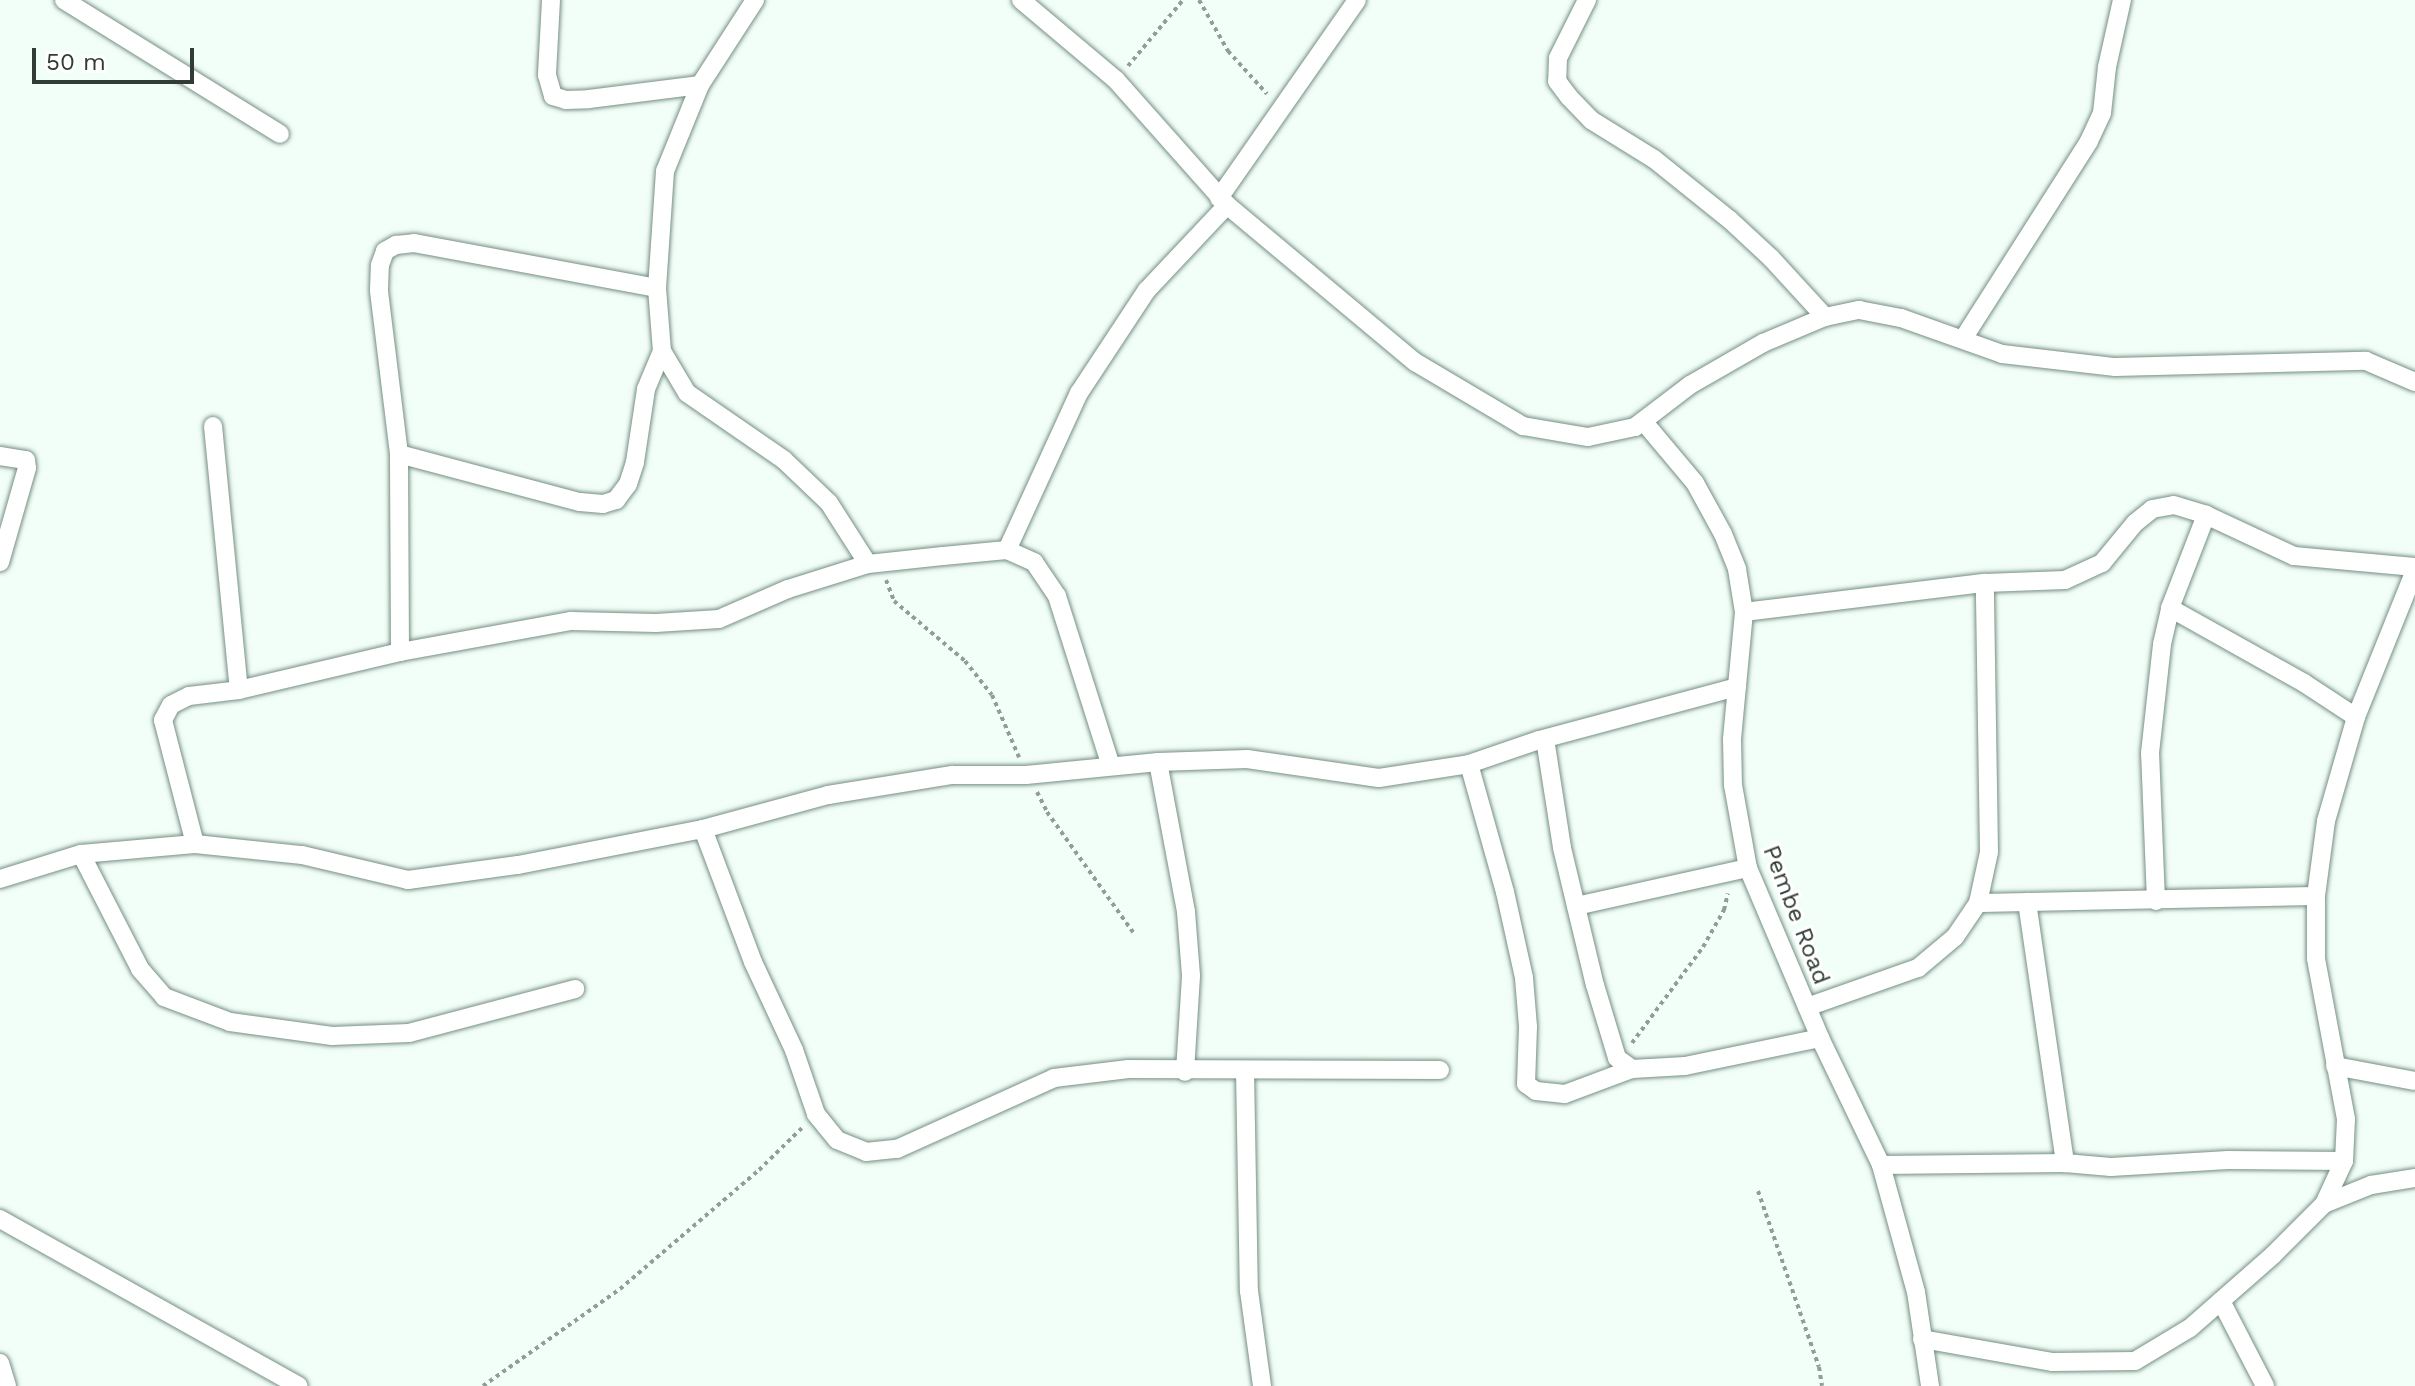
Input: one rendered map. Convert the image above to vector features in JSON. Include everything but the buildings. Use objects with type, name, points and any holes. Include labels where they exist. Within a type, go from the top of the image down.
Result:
[{"type":"street","points":[[64,0],[280,134]]},
{"type":"street","points":[[551,0],[547,75],[553,96],[566,100],[589,99],[700,85]]},
{"type":"street","points":[[755,0],[700,85],[665,171],[657,288],[662,351],[687,393],[784,460],[829,503],[874,564]]},
{"type":"street","points":[[1021,0],[1116,80],[1223,202],[1415,362],[1523,426],[1588,437],[1635,427],[1690,385],[1763,343],[1825,317],[1859,310],[1901,318],[2002,354],[2115,367],[2366,361],[2415,382]]},
{"type":"street","points":[[1007,550],[1079,393],[1147,290],[1223,202],[1280,107],[1357,0]]},
{"type":"street","points":[[1587,0],[1558,58],[1557,81],[1569,97],[1591,120],[1654,159],[1730,220],[1771,258],[1825,317]]},
{"type":"street","points":[[1963,339],[2089,141],[2102,113],[2107,67],[2122,0]]},
{"type":"street","points":[[400,652],[399,454],[379,290],[380,265],[385,251],[396,245],[414,243],[657,288]]},
{"type":"street","points":[[399,454],[580,502],[603,504],[616,500],[628,484],[635,462],[646,389],[662,351]]},
{"type":"street","name":"Pembe Road","points":[[1643,421],[1695,483],[1723,534],[1737,569],[1744,612],[1732,739],[1740,869],[1881,1165],[1916,1292],[1930,1386]]},
{"type":"street","points":[[213,426],[239,690]]},
{"type":"street","points":[[0,456],[26,460],[27,468],[0,562]]},
{"type":"street","points":[[1744,612],[1985,583],[2065,580],[2102,563],[2135,523],[2152,509],[2174,505],[2206,515],[2294,556],[2415,569],[2390,624],[2356,717],[2326,821],[2316,896],[2316,958],[2346,1119],[2344,1161],[2324,1204]]},
{"type":"street","points":[[2156,901],[2150,753],[2162,644],[2170,608],[2206,515]]},
{"type":"street","points":[[195,844],[163,720],[171,705],[189,696],[239,690],[400,652],[571,621],[656,623],[719,619],[788,589],[874,564],[1007,550],[1034,562],[1057,596],[1111,766]]},
{"type":"street","points":[[1807,1007],[1918,968],[1955,937],[1978,903],[1989,852],[1985,583]]},
{"type":"street","points":[[2170,608],[2304,683],[2356,717]]},
{"type":"street","points":[[0,879],[81,854],[195,844],[302,855],[408,880],[518,865],[703,829],[828,795],[952,775],[1030,774],[1158,762],[1247,759],[1379,778],[1469,764],[1545,739],[1737,687]]},
{"type":"street","points":[[1545,739],[1562,848],[1576,906],[1625,1063]]},
{"type":"street","points":[[1158,762],[1188,928],[1191,976],[1185,1072]]},
{"type":"street","points":[[1469,764],[1505,892],[1524,978],[1528,1027],[1526,1084],[1536,1091],[1565,1094],[1625,1063],[1685,1066],[1820,1038]]},
{"type":"street","points":[[703,829],[753,962],[794,1050],[816,1114],[837,1140],[866,1152],[897,1149],[1054,1078],[1128,1069],[1185,1072],[1440,1070]]},
{"type":"street","points":[[81,854],[140,969],[164,997],[230,1022],[332,1036],[409,1033],[575,989]]},
{"type":"street","points":[[1576,906],[1740,869]]},
{"type":"street","points":[[1978,903],[2316,896]]},
{"type":"street","points":[[2027,902],[2065,1163]]},
{"type":"street","points":[[2335,1066],[2415,1081]]},
{"type":"street","points":[[1245,1070],[1249,1291],[1262,1386]]},
{"type":"street","points":[[1881,1165],[2065,1163],[2111,1167],[2228,1160],[2344,1161]]},
{"type":"street","points":[[1922,1339],[2053,1362],[2135,1361],[2190,1328],[2324,1204],[2371,1185],[2415,1178]]},
{"type":"street","points":[[0,1219],[299,1386]]},
{"type":"street","points":[[2221,1301],[2265,1386]]},
{"type":"street","points":[[0,1363],[7,1386]]},
{"type":"path","points":[[1116,80],[1183,0]]},
{"type":"path","points":[[1199,0],[1228,51],[1280,107]]},
{"type":"path","points":[[874,564],[894,601],[965,661],[992,695],[1047,812],[1133,932]]},
{"type":"path","points":[[1625,1063],[1641,1034],[1703,947],[1724,910],[1740,869]]},
{"type":"path","points":[[483,1386],[620,1289],[759,1170],[816,1114]]},
{"type":"path","points":[[1758,1191],[1815,1353],[1822,1386]]}]
